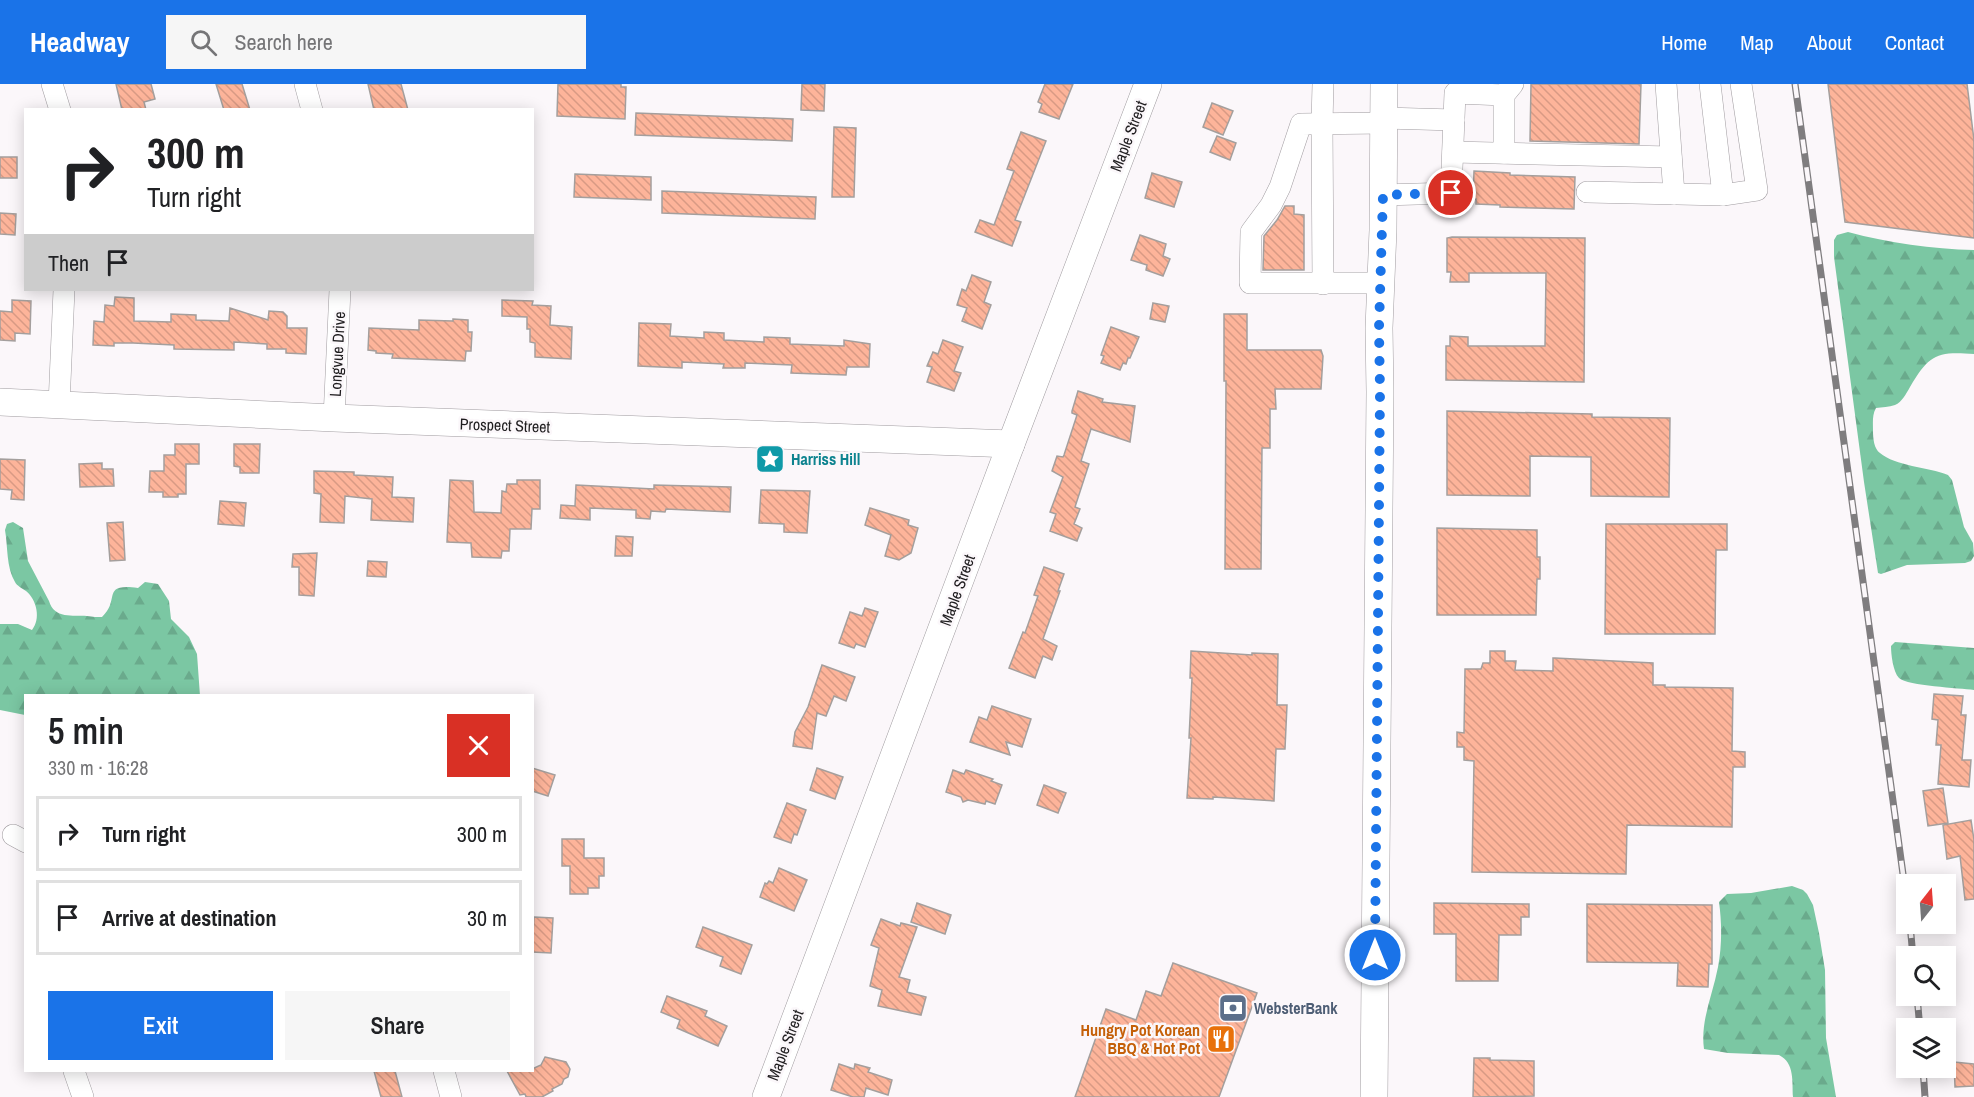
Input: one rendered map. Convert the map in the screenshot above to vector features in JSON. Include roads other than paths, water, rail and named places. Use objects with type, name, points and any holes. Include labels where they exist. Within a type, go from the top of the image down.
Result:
[{"type":"main road","name":"Maple Street","points":[[766,1097],[1148,84]]},
{"type":"main road","points":[[1374,1097],[1379,328],[1384,84]]},
{"type":"main road","name":"Prospect Street","points":[[0,402],[334,418],[1011,444]]},
{"type":"street","points":[[52,84],[59,108]]},
{"type":"street","points":[[305,84],[311,108]]},
{"type":"street","points":[[1323,84],[1323,284]]},
{"type":"street","points":[[1666,84],[1674,194]]},
{"type":"street","points":[[1710,84],[1723,195]]},
{"type":"street","points":[[1587,192],[1723,195],[1757,190],[1741,84]]},
{"type":"street","points":[[1383,195],[1451,193],[1455,93],[1509,89],[1504,153]]},
{"type":"street","points":[[1381,283],[1250,283],[1251,232],[1271,205],[1280,187],[1301,124],[1384,120],[1454,120]]},
{"type":"street","points":[[1453,152],[1671,157]]},
{"type":"street","points":[[59,405],[64,291]]},
{"type":"street","name":"Longvue Drive","points":[[334,418],[340,291]]},
{"type":"street","points":[[74,1072],[83,1097]]},
{"type":"street","points":[[444,1072],[451,1097]]},
{"type":"railway","points":[[1795,84],[1903,874]]},
{"type":"railway","points":[[1911,934],[1912,946]]},
{"type":"railway","points":[[1918,1006],[1919,1018]]},
{"type":"railway","points":[[1924,1078],[1925,1097]]},
{"type":"place","name":"Harriss Hill","points":[[770,459]]},
{"type":"place","name":"WebsterBank","points":[[1233,1008]]},
{"type":"place","name":"Hungry Pot Korean BBQ & Hot Pot","points":[[1221,1039]]}]
